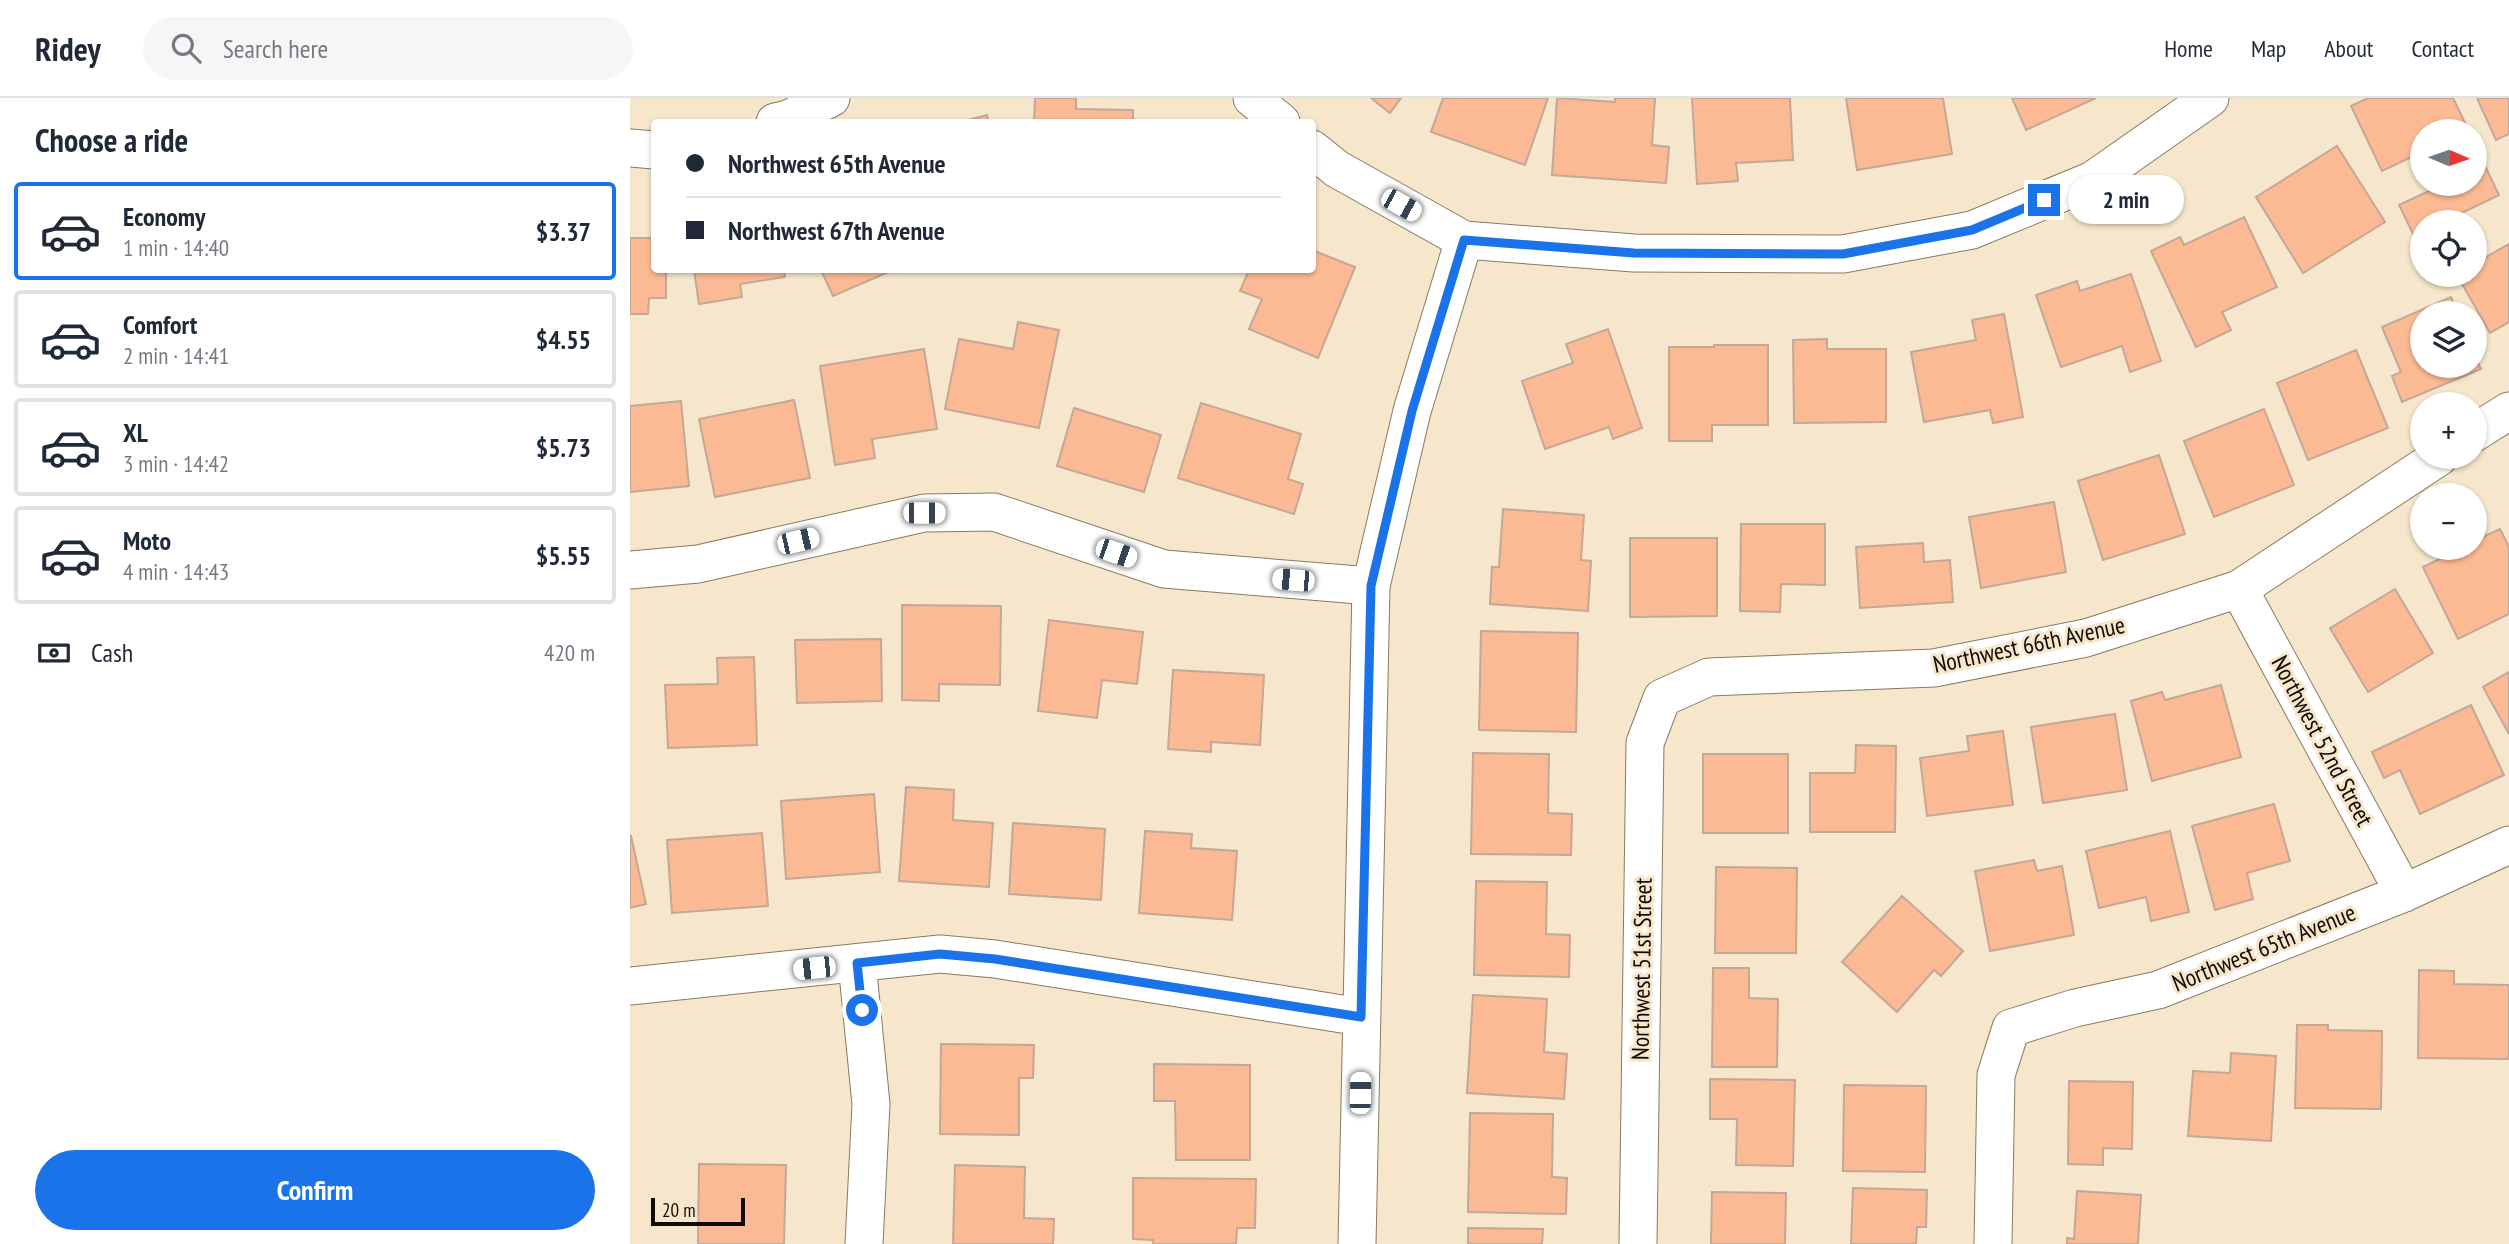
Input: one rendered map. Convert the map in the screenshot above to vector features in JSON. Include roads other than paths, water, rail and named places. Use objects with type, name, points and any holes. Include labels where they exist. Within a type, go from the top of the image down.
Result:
[{"type":"street","points":[[788,119],[831,98]]},
{"type":"street","points":[[1252,98],[1277,119]]},
{"type":"street","points":[[1316,152],[1337,169],[1464,240],[1634,253],[1843,254],[1972,230],[2092,180],[2210,98]]},
{"type":"street","points":[[630,148],[651,150]]},
{"type":"street","points":[[1357,1244],[1371,586],[1412,411],[1464,240]]},
{"type":"street","points":[[2487,425],[2509,411]]},
{"type":"street","name":"Northwest 66th Avenue","points":[[1662,698],[1709,677],[1934,668],[2086,638],[2239,590],[2422,469]]},
{"type":"street","points":[[630,570],[698,564],[924,513],[995,512],[1164,569],[1371,586]]},
{"type":"street","name":"Northwest 52nd Street","points":[[2239,590],[2404,893]]},
{"type":"street","name":"Northwest 51st Street","points":[[1638,1244],[1645,743],[1662,698]]},
{"type":"street","name":"Northwest 65th Avenue","points":[[1993,1244],[1996,1075],[2011,1028],[2074,1008],[2158,990],[2404,893],[2509,845]]},
{"type":"street","points":[[630,986],[940,954],[995,959],[1361,1017]]},
{"type":"street","points":[[857,963],[871,1104],[864,1244]]}]
